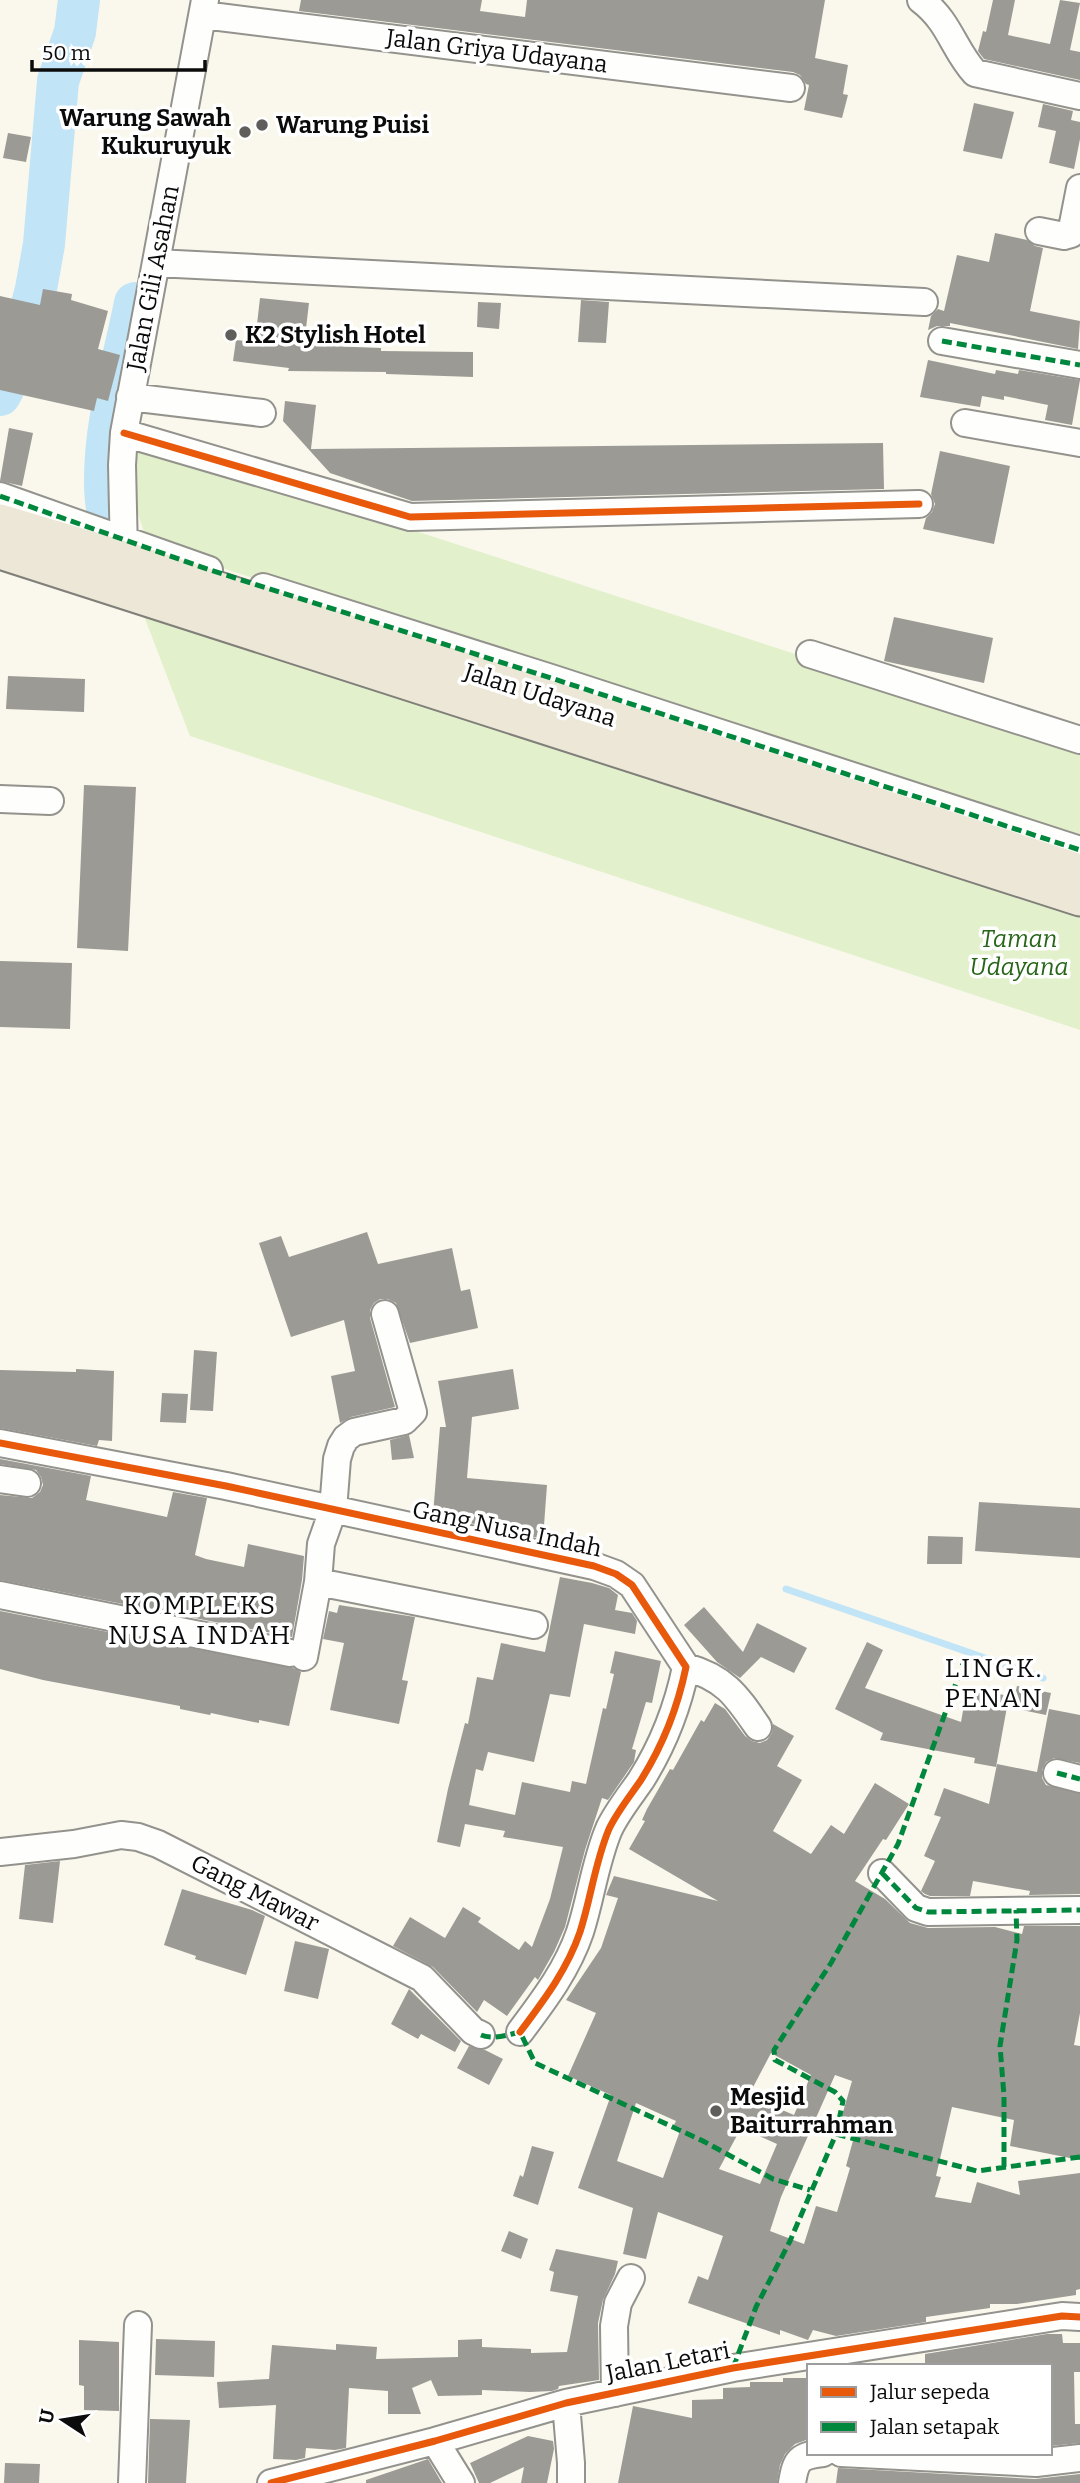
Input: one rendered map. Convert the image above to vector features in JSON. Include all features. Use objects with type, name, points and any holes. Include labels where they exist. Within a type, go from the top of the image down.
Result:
[{"type":"main road","name":"Jalan Udayana","points":[[0,521],[124,548],[1080,871]]},
{"type":"main road","name":"Jalan Udayana","points":[[0,552],[1080,899]]},
{"type":"street","points":[[921,0],[948,28],[964,61],[975,73],[1080,96]]},
{"type":"street","name":"Jalan Griya Udayana","points":[[204,7],[791,88]]},
{"type":"street","name":"Jalan Gili Asahan","points":[[124,548],[121,464],[124,433],[204,7]]},
{"type":"street","points":[[1039,230],[1065,236],[1071,234],[1080,188]]},
{"type":"street","points":[[156,263],[924,302]]},
{"type":"street","points":[[942,341],[1080,365]]},
{"type":"street","points":[[130,397],[262,413]]},
{"type":"street","points":[[965,423],[1080,443]]},
{"type":"street","points":[[124,433],[410,517],[919,504]]},
{"type":"street","points":[[0,496],[124,548],[210,570],[1080,850]]},
{"type":"street","points":[[810,654],[1080,740]]},
{"type":"street","points":[[0,799],[50,801]]},
{"type":"street","points":[[0,1595],[297,1655],[318,1582],[321,1544],[333,1510],[337,1458],[346,1438],[355,1432],[404,1421],[412,1412],[384,1314]]},
{"type":"street","name":"Gang Nusa Indah","points":[[0,1443],[226,1486],[594,1566],[616,1574],[632,1585],[686,1667]]},
{"type":"street","points":[[0,1479],[27,1483]]},
{"type":"street","points":[[318,1582],[534,1625]]},
{"type":"street","points":[[520,2032],[567,1966],[610,1828],[642,1779],[660,1745],[674,1713],[686,1667],[711,1674],[719,1680],[735,1694],[758,1727]]},
{"type":"street","name":"Gang Mawar","points":[[0,1852],[74,1844],[121,1835],[158,1844],[422,1978],[472,2031],[481,2035]]},
{"type":"street","points":[[882,1873],[916,1908],[928,1912],[1080,1910]]},
{"type":"street","points":[[615,2393],[614,2326],[618,2303],[631,2278]]},
{"type":"street","name":"Jalan Letari","points":[[271,2483],[333,2475],[435,2441],[566,2403],[733,2368],[823,2361],[1062,2316],[1080,2317]]},
{"type":"street","points":[[132,2483],[138,2325]]},
{"type":"street","points":[[566,2403],[572,2463],[571,2483]]},
{"type":"street","points":[[435,2441],[461,2483]]},
{"type":"street","points":[[792,2483],[795,2466],[805,2456],[811,2455]]},
{"type":"street","points":[[860,2455],[1035,2473],[1080,2458]]},
{"type":"green space","points":[[134,440],[1080,746],[1080,845],[148,544],[135,505]]},
{"type":"green space","name":"Taman Udayana","points":[[142,611],[1080,917],[1080,1030],[190,736]]},
{"type":"building","points":[[301,0],[482,0],[480,11],[525,17],[527,0],[825,0],[815,58],[848,65],[843,94],[848,95],[842,118],[804,110],[809,85],[793,72],[299,11]]},
{"type":"building","points":[[993,0],[1015,0],[1008,35],[1050,44],[1060,0],[1080,3],[1070,50],[1080,52],[1080,80],[984,59],[978,51],[983,31],[986,32]]},
{"type":"building","points":[[974,103],[1014,112],[1002,159],[963,151]]},
{"type":"building","points":[[1043,104],[1073,111],[1071,120],[1080,122],[1080,139],[1074,169],[1049,163],[1056,131],[1038,127]]},
{"type":"building","points":[[8,133],[31,137],[26,162],[3,158]]},
{"type":"building","points":[[995,233],[1027,240],[1043,248],[1030,311],[1080,321],[1078,349],[950,323],[950,326],[937,326],[928,330],[931,316],[938,309],[944,311],[957,255],[989,262]]},
{"type":"building","points":[[43,289],[72,294],[71,300],[108,311],[98,349],[120,355],[108,401],[97,398],[94,411],[0,390],[0,296],[40,305]]},
{"type":"building","points":[[260,298],[309,303],[304,345],[381,348],[381,351],[473,352],[473,377],[386,372],[288,371],[289,368],[233,361],[236,340],[255,342]]},
{"type":"building","points":[[581,300],[609,302],[606,343],[578,342]]},
{"type":"building","points":[[478,302],[501,303],[499,329],[477,327]]},
{"type":"building","points":[[928,360],[995,374],[996,370],[1018,374],[1019,370],[1080,380],[1072,425],[1045,420],[1048,405],[1004,396],[1004,400],[982,396],[980,407],[920,397]]},
{"type":"building","points":[[285,401],[316,405],[311,449],[883,443],[884,489],[412,501],[330,473],[283,421]]},
{"type":"building","points":[[9,428],[33,433],[22,486],[0,481]]},
{"type":"building","points":[[940,451],[1010,466],[994,544],[923,529],[935,504],[931,494]]},
{"type":"building","points":[[894,617],[993,638],[984,683],[884,661]]},
{"type":"building","points":[[8,676],[85,679],[84,712],[6,709]]},
{"type":"building","points":[[84,785],[136,787],[128,951],[77,948]]},
{"type":"building","points":[[0,961],[72,963],[70,1029],[0,1027]]},
{"type":"building","points":[[367,1232],[378,1264],[452,1248],[461,1291],[470,1289],[478,1328],[410,1343],[396,1303],[380,1299],[374,1303],[370,1318],[395,1407],[351,1417],[340,1423],[331,1376],[355,1371],[344,1320],[291,1337],[259,1243],[281,1236],[289,1257]]},
{"type":"building","points":[[194,1350],[217,1352],[213,1411],[190,1410]]},
{"type":"building","points":[[76,1369],[114,1371],[112,1441],[99,1440],[97,1446],[0,1428],[0,1370],[76,1372]]},
{"type":"building","points":[[513,1369],[519,1409],[472,1417],[467,1478],[547,1485],[543,1539],[433,1515],[440,1427],[446,1427],[438,1381]]},
{"type":"building","points":[[162,1393],[188,1394],[186,1423],[160,1422]]},
{"type":"building","points":[[409,1435],[414,1458],[392,1460],[390,1440]]},
{"type":"building","points":[[0,1459],[91,1476],[86,1500],[167,1517],[173,1492],[207,1498],[195,1555],[206,1559],[244,1567],[248,1544],[304,1556],[292,1637],[0,1580],[0,1495],[32,1498],[40,1492],[43,1485],[36,1470],[0,1464]]},
{"type":"building","points":[[979,1502],[1080,1508],[1080,1558],[975,1551]]},
{"type":"building","points":[[928,1536],[963,1537],[962,1564],[927,1564]]},
{"type":"building","points":[[560,1577],[609,1588],[618,1595],[615,1610],[632,1613],[637,1621],[635,1634],[584,1624],[570,1697],[550,1694],[534,1762],[488,1752],[483,1771],[476,1769],[469,1805],[515,1815],[522,1782],[570,1792],[572,1781],[586,1784],[603,1708],[606,1709],[614,1674],[610,1673],[615,1651],[661,1661],[652,1703],[646,1702],[632,1749],[636,1750],[634,1762],[608,1800],[602,1798],[565,1927],[554,1952],[538,1980],[535,1977],[507,2016],[484,2000],[477,2012],[433,1967],[393,1946],[410,1917],[445,1938],[463,1907],[481,1918],[478,1922],[519,1950],[525,1941],[532,1947],[550,1899],[563,1847],[503,1837],[505,1831],[465,1824],[460,1847],[437,1842],[465,1723],[468,1724],[477,1677],[493,1680],[501,1643],[545,1652]]},
{"type":"building","points":[[339,1605],[415,1617],[402,1680],[408,1681],[399,1724],[330,1710],[344,1643],[323,1639],[329,1611],[337,1613]]},
{"type":"building","points":[[704,1607],[743,1652],[757,1623],[807,1648],[794,1673],[761,1657],[740,1678],[717,1662],[684,1625]]},
{"type":"building","points":[[0,1611],[293,1668],[301,1672],[289,1726],[211,1713],[210,1715],[180,1709],[180,1706],[43,1680],[0,1669]]},
{"type":"building","points":[[867,1642],[883,1650],[865,1688],[961,1722],[967,1688],[1009,1696],[996,1767],[974,1763],[975,1758],[880,1740],[883,1733],[835,1709]]},
{"type":"building","points":[[1017,1686],[1051,1693],[1046,1715],[1012,1708]]},
{"type":"building","points":[[715,1703],[725,1709],[745,1736],[752,1741],[760,1743],[767,1740],[772,1733],[773,1724],[794,1736],[777,1766],[802,1780],[773,1831],[811,1854],[831,1825],[844,1834],[875,1783],[909,1804],[855,1881],[885,1899],[910,1923],[928,1928],[995,1927],[1022,1934],[1024,1926],[1080,1926],[1080,2013],[1074,2045],[1080,2046],[1080,2160],[1010,2146],[1014,2120],[952,2107],[936,2176],[941,2177],[935,2197],[971,2203],[977,2182],[1020,2195],[1018,2181],[1080,2173],[1080,2289],[1076,2290],[1076,2295],[1017,2304],[990,2304],[990,2308],[926,2317],[926,2322],[836,2336],[813,2330],[808,2340],[780,2330],[780,2335],[688,2303],[698,2276],[708,2280],[723,2236],[658,2212],[646,2259],[623,2254],[633,2208],[578,2188],[611,2095],[568,2076],[596,2013],[566,2000],[601,1948],[618,1898],[606,1895],[614,1876],[718,1901],[629,1849],[645,1821],[642,1820],[647,1809],[670,1769],[673,1770],[701,1720],[704,1722]],"holes":[[[771,2053],[811,2075],[794,2115],[756,2099],[757,2097],[750,2093]],[[835,2075],[852,2081],[837,2133],[854,2137],[846,2166],[850,2168],[837,2212],[816,2206],[804,2244],[770,2231],[781,2197]],[[636,2103],[676,2121],[674,2125],[681,2128],[663,2178],[617,2161]],[[741,2128],[777,2144],[760,2184],[719,2169]]]},
{"type":"building","points":[[1049,1709],[1080,1715],[1080,1763],[1054,1758],[1046,1762],[1042,1778],[1046,1785],[1080,1794],[1080,1894],[1029,1895],[1030,1891],[973,1881],[970,1896],[925,1894],[921,1891],[935,1861],[924,1856],[941,1817],[934,1815],[944,1788],[989,1804],[997,1764],[1037,1772]]},
{"type":"building","points":[[60,1861],[53,1923],[19,1919],[25,1865]]},
{"type":"building","points":[[182,1889],[265,1916],[246,1975],[195,1959],[196,1956],[164,1945]]},
{"type":"building","points":[[295,1941],[329,1949],[318,1999],[284,1991]]},
{"type":"building","points":[[409,1989],[461,2041],[455,2052],[421,2034],[418,2039],[391,2024]]},
{"type":"building","points":[[469,2046],[503,2059],[489,2085],[457,2068]]},
{"type":"building","points":[[532,2146],[554,2152],[538,2205],[513,2196],[520,2175],[523,2177]]},
{"type":"building","points":[[509,2231],[528,2239],[521,2259],[501,2251]]},
{"type":"building","points":[[556,2249],[618,2261],[603,2300],[598,2323],[599,2380],[559,2386],[552,2391],[482,2390],[482,2395],[438,2396],[431,2380],[412,2388],[421,2414],[388,2414],[388,2391],[349,2388],[346,2448],[306,2448],[305,2458],[296,2460],[273,2459],[276,2405],[219,2408],[217,2382],[269,2379],[272,2345],[336,2350],[336,2344],[377,2347],[376,2359],[458,2357],[458,2340],[482,2339],[482,2347],[531,2349],[531,2353],[567,2352],[578,2296],[550,2291],[554,2272],[549,2270]]},
{"type":"building","points":[[1047,2334],[1062,2334],[1063,2343],[1080,2343],[1080,2372],[1074,2372],[1075,2424],[1080,2424],[1080,2443],[1052,2446],[1052,2364],[925,2364],[925,2354]]},
{"type":"building","points":[[156,2339],[215,2341],[214,2377],[155,2375]]},
{"type":"building","points":[[79,2340],[119,2342],[119,2411],[84,2410],[84,2386],[79,2385]]},
{"type":"building","points":[[783,2378],[807,2378],[807,2440],[795,2444],[785,2454],[777,2483],[618,2483],[633,2406],[692,2418],[692,2400],[723,2399],[723,2388],[750,2387],[750,2382],[783,2382]]},
{"type":"building","points":[[150,2419],[190,2420],[186,2483],[148,2483]]},
{"type":"building","points":[[528,2436],[553,2441],[554,2449],[547,2483],[521,2483],[524,2467],[490,2483],[479,2483],[470,2463]]},
{"type":"building","points":[[428,2459],[442,2483],[366,2483],[366,2480]]},
{"type":"building","points":[[5,2463],[40,2464],[39,2483],[4,2483]]},
{"type":"building","points":[[838,2468],[1035,2479],[1080,2474],[1080,2483],[836,2483]]},
{"type":"waterway","points":[[0,395],[17,363],[36,289],[44,244],[58,81],[75,32],[79,0]]},
{"type":"waterway","points":[[109,523],[105,485],[108,439],[135,303]]},
{"type":"waterway","points":[[786,1589],[1043,1678]]},
{"type":"marked path","points":[[942,341],[1080,365]]},
{"type":"marked path","points":[[0,496],[210,570],[1080,850]]},
{"type":"marked path","points":[[733,2368],[756,2307],[790,2241],[836,2134],[843,2101],[835,2092],[775,2060],[774,2050],[831,1963],[898,1844],[965,1658]]},
{"type":"marked path","points":[[1057,1773],[1080,1779]]},
{"type":"marked path","points":[[882,1873],[916,1908],[928,1912],[1080,1910]]},
{"type":"marked path","points":[[1004,2167],[1004,2096],[1000,2046],[1017,1940],[1016,1910]]},
{"type":"marked path","points":[[481,2035],[495,2037],[520,2032],[535,2063],[703,2141],[773,2179],[810,2190]]},
{"type":"marked path","points":[[836,2134],[977,2171],[1080,2157]]},
{"type":"cycle path","points":[[124,433],[410,517],[919,504]]},
{"type":"cycle path","points":[[0,1443],[226,1486],[594,1566],[616,1574],[632,1585],[686,1667],[683,1682],[669,1725],[656,1753],[609,1829],[584,1919],[569,1959],[520,2032]]},
{"type":"cycle path","points":[[271,2483],[435,2441],[566,2403],[733,2368],[1062,2316],[1080,2317]]},
{"type":"place","name":"Warung Puisi","points":[[262,125]]},
{"type":"place","name":"Warung Sawah Kukuruyuk","points":[[245,132]]},
{"type":"place","name":"K2 Stylish Hotel","points":[[231,335]]},
{"type":"place","name":"Mesjid Baiturrahman","points":[[716,2111]]},
{"type":"district","name":"KOMPLEKS NUSA INDAH","points":[[200,1620]]},
{"type":"district","name":"LINGK. PENAN","points":[[994,1683]]}]
